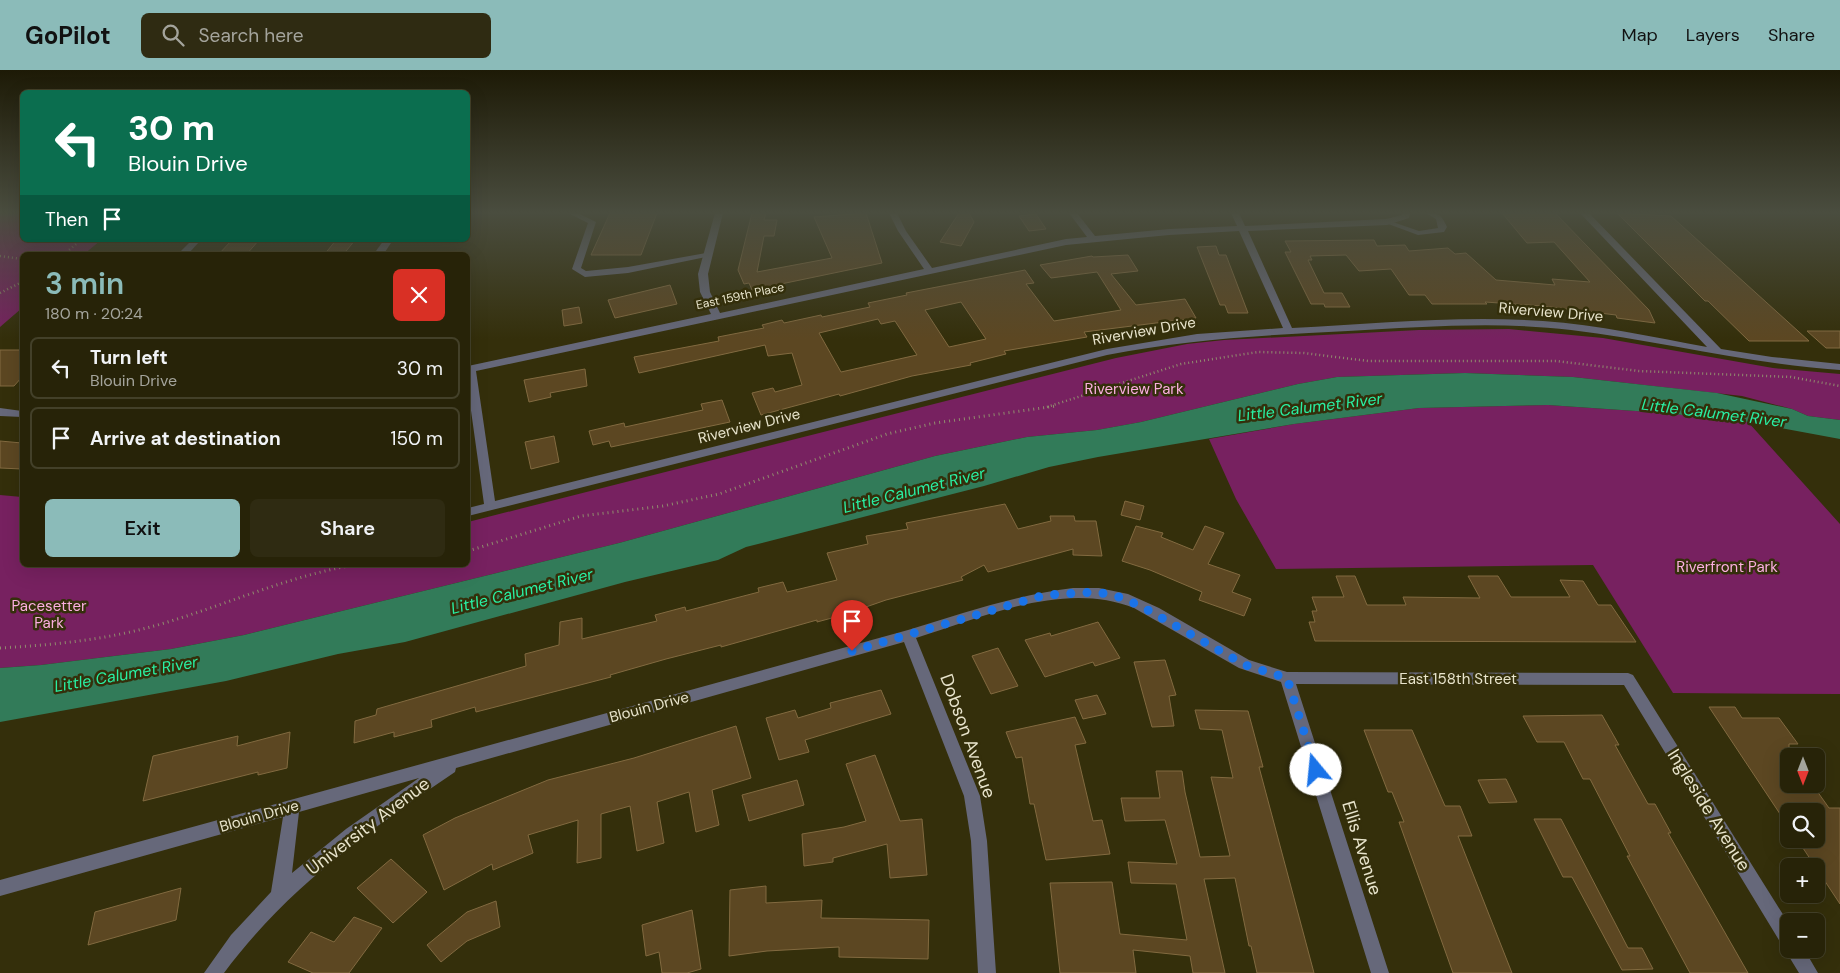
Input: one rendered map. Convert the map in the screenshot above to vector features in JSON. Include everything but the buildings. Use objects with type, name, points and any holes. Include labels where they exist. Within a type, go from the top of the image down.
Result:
[{"type":"street","points":[[706,255],[705,292],[716,315]]},
{"type":"street","points":[[919,255],[929,270]]},
{"type":"street","name":"East 159th Place","points":[[470,369],[1005,255]]},
{"type":"street","points":[[1254,255],[1289,331]]},
{"type":"street","points":[[1624,255],[1717,352]]},
{"type":"street","name":"Riverview Drive","points":[[470,511],[1116,350],[1199,336],[1507,322],[1587,329],[1774,362],[1840,367]]},
{"type":"street","points":[[470,376],[490,506]]},
{"type":"street","points":[[0,412],[20,414]]},
{"type":"street","name":"Blouin Drive","points":[[0,888],[908,636],[1045,595],[1098,592],[1123,598],[1245,665],[1287,678]]},
{"type":"street","name":"Dobson Avenue","points":[[908,636],[972,796],[979,841],[987,973]]},
{"type":"street","name":"East 158th Street","points":[[1287,678],[1628,679]]},
{"type":"street","name":"Ellis Avenue","points":[[1287,678],[1380,973]]},
{"type":"street","name":"Ingleside Avenue","points":[[1628,679],[1780,925]]},
{"type":"street","name":"University Avenue","points":[[213,973],[279,896],[349,835],[459,760]]},
{"type":"street","name":"University Avenue","points":[[279,896],[286,859],[292,807]]},
{"type":"street","points":[[1800,958],[1809,973]]},
{"type":"lane","points":[[581,255],[576,269],[585,274],[628,270],[705,255]]},
{"type":"path","points":[[0,256],[20,259]]},
{"type":"path","points":[[0,293],[20,283]]},
{"type":"path","points":[[470,550],[581,516],[663,506],[719,494],[896,432],[935,423],[1056,406],[1182,364],[1226,356],[1283,352],[1368,361],[1556,361],[1639,371],[1791,377],[1840,386]]},
{"type":"path","points":[[0,648],[83,642],[123,635],[190,615],[277,581],[342,567]]},
{"type":"green space","points":[[0,255],[20,255],[20,310],[0,327]]},
{"type":"green space","name":"Riverview Park","points":[[1509,329],[1603,338],[1773,368],[1840,374],[1840,420],[1808,416],[1792,409],[1742,396],[1573,377],[1465,373],[1337,377],[1298,384],[1141,422],[1097,430],[1027,437],[935,456],[619,543],[244,635],[171,649],[41,665],[0,668],[0,495],[20,497],[20,567],[470,567],[470,521],[1116,358],[1187,344],[1224,340],[1419,330]]},
{"type":"green space","name":"Riverfront Park","points":[[1548,405],[1665,413],[1748,422],[1840,524],[1840,694],[1673,693],[1593,565],[1276,569],[1236,499],[1209,439],[1294,424],[1419,408]]},
{"type":"water","name":"Little Calumet River","points":[[1465,373],[1573,377],[1717,393],[1792,409],[1808,416],[1840,420],[1840,439],[1748,422],[1665,413],[1548,405],[1419,408],[1294,424],[1049,467],[984,486],[746,547],[718,560],[625,582],[405,642],[338,654],[226,681],[0,722],[0,668],[41,665],[171,649],[244,635],[619,543],[935,456],[1027,437],[1097,430],[1141,422],[1298,384],[1337,377]]},
{"type":"route","points":[[852,651],[1045,595],[1070,592],[1098,592],[1123,598],[1245,665],[1287,678],[1316,770]]},
{"type":"park label","name":"Pacesetter Park","points":[[49,614]]}]
